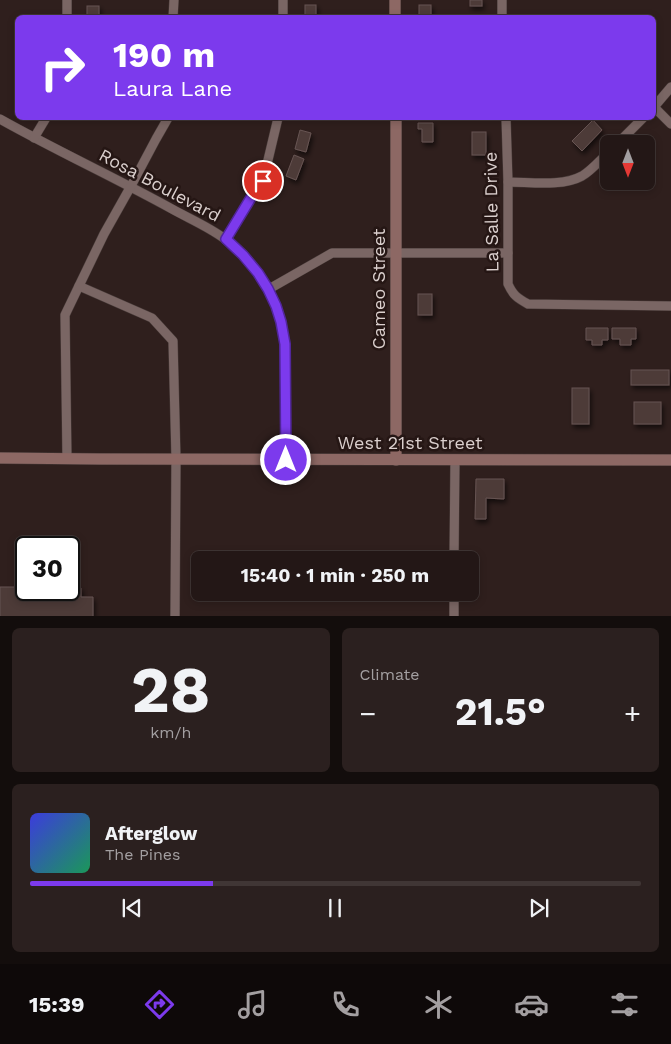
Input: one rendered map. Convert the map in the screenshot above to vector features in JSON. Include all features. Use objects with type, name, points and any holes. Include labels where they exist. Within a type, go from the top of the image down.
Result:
[{"type":"main road","points":[[395,0],[395,15]]},
{"type":"main road","name":"Cameo Street","points":[[396,120],[396,460]]},
{"type":"main road","name":"West 21st Street","points":[[0,458],[671,460]]},
{"type":"street","points":[[67,0],[67,15]]},
{"type":"street","points":[[173,15],[174,0]]},
{"type":"street","points":[[283,0],[283,15]]},
{"type":"street","points":[[502,0],[502,15]]},
{"type":"street","points":[[656,105],[671,88]]},
{"type":"street","points":[[656,109],[671,124]]},
{"type":"street","name":"Rosa Boulevard","points":[[0,119],[131,186],[226,239],[243,255],[268,289],[276,306],[285,344],[286,460]]},
{"type":"street","points":[[34,138],[45,120]]},
{"type":"street","points":[[67,459],[65,315],[104,234],[167,120]]},
{"type":"street","points":[[226,239],[263,181],[278,120]]},
{"type":"street","name":"La Salle Drive","points":[[506,120],[508,284],[517,298],[528,304],[671,306]]},
{"type":"street","points":[[626,135],[641,120]]},
{"type":"street","points":[[508,182],[552,183],[574,180],[592,169],[600,161]]},
{"type":"street","points":[[268,289],[332,253],[508,252]]},
{"type":"street","points":[[78,286],[152,318],[172,341],[176,459],[175,616]]},
{"type":"street","points":[[454,551],[455,460]]},
{"type":"street","points":[[454,601],[454,616]]},
{"type":"building","points":[[470,0],[482,0],[482,6],[470,6]]},
{"type":"building","points":[[305,5],[316,5],[316,15],[305,15]]},
{"type":"building","points":[[419,5],[431,5],[431,15],[419,15]]},
{"type":"building","points":[[87,6],[99,6],[99,15],[87,15]]},
{"type":"building","points":[[593,120],[602,130],[582,151],[572,141]]},
{"type":"building","points":[[418,123],[433,123],[433,142],[422,142],[422,129],[418,129]]},
{"type":"building","points":[[300,130],[311,133],[306,152],[295,149]]},
{"type":"building","points":[[472,132],[486,132],[486,155],[472,155]]},
{"type":"building","points":[[294,155],[304,159],[296,180],[286,176]]},
{"type":"building","points":[[418,294],[432,294],[432,315],[418,315]]},
{"type":"building","points":[[586,328],[608,328],[608,340],[602,340],[602,345],[592,345],[592,340],[586,340]]},
{"type":"building","points":[[612,328],[636,328],[636,339],[631,339],[631,345],[620,345],[620,339],[612,339]]},
{"type":"building","points":[[631,370],[669,370],[669,385],[631,385]]},
{"type":"building","points":[[572,388],[589,388],[589,424],[572,424]]},
{"type":"building","points":[[634,402],[661,402],[661,424],[634,424]]},
{"type":"building","points":[[476,479],[504,479],[504,499],[486,498],[486,519],[475,519]]},
{"type":"building","points":[[0,587],[15,587],[15,601],[80,601],[81,588],[81,597],[93,597],[93,616],[0,616]]},
{"type":"route","points":[[263,181],[226,239],[258,273],[276,306],[281,322],[285,344],[286,460]]}]
